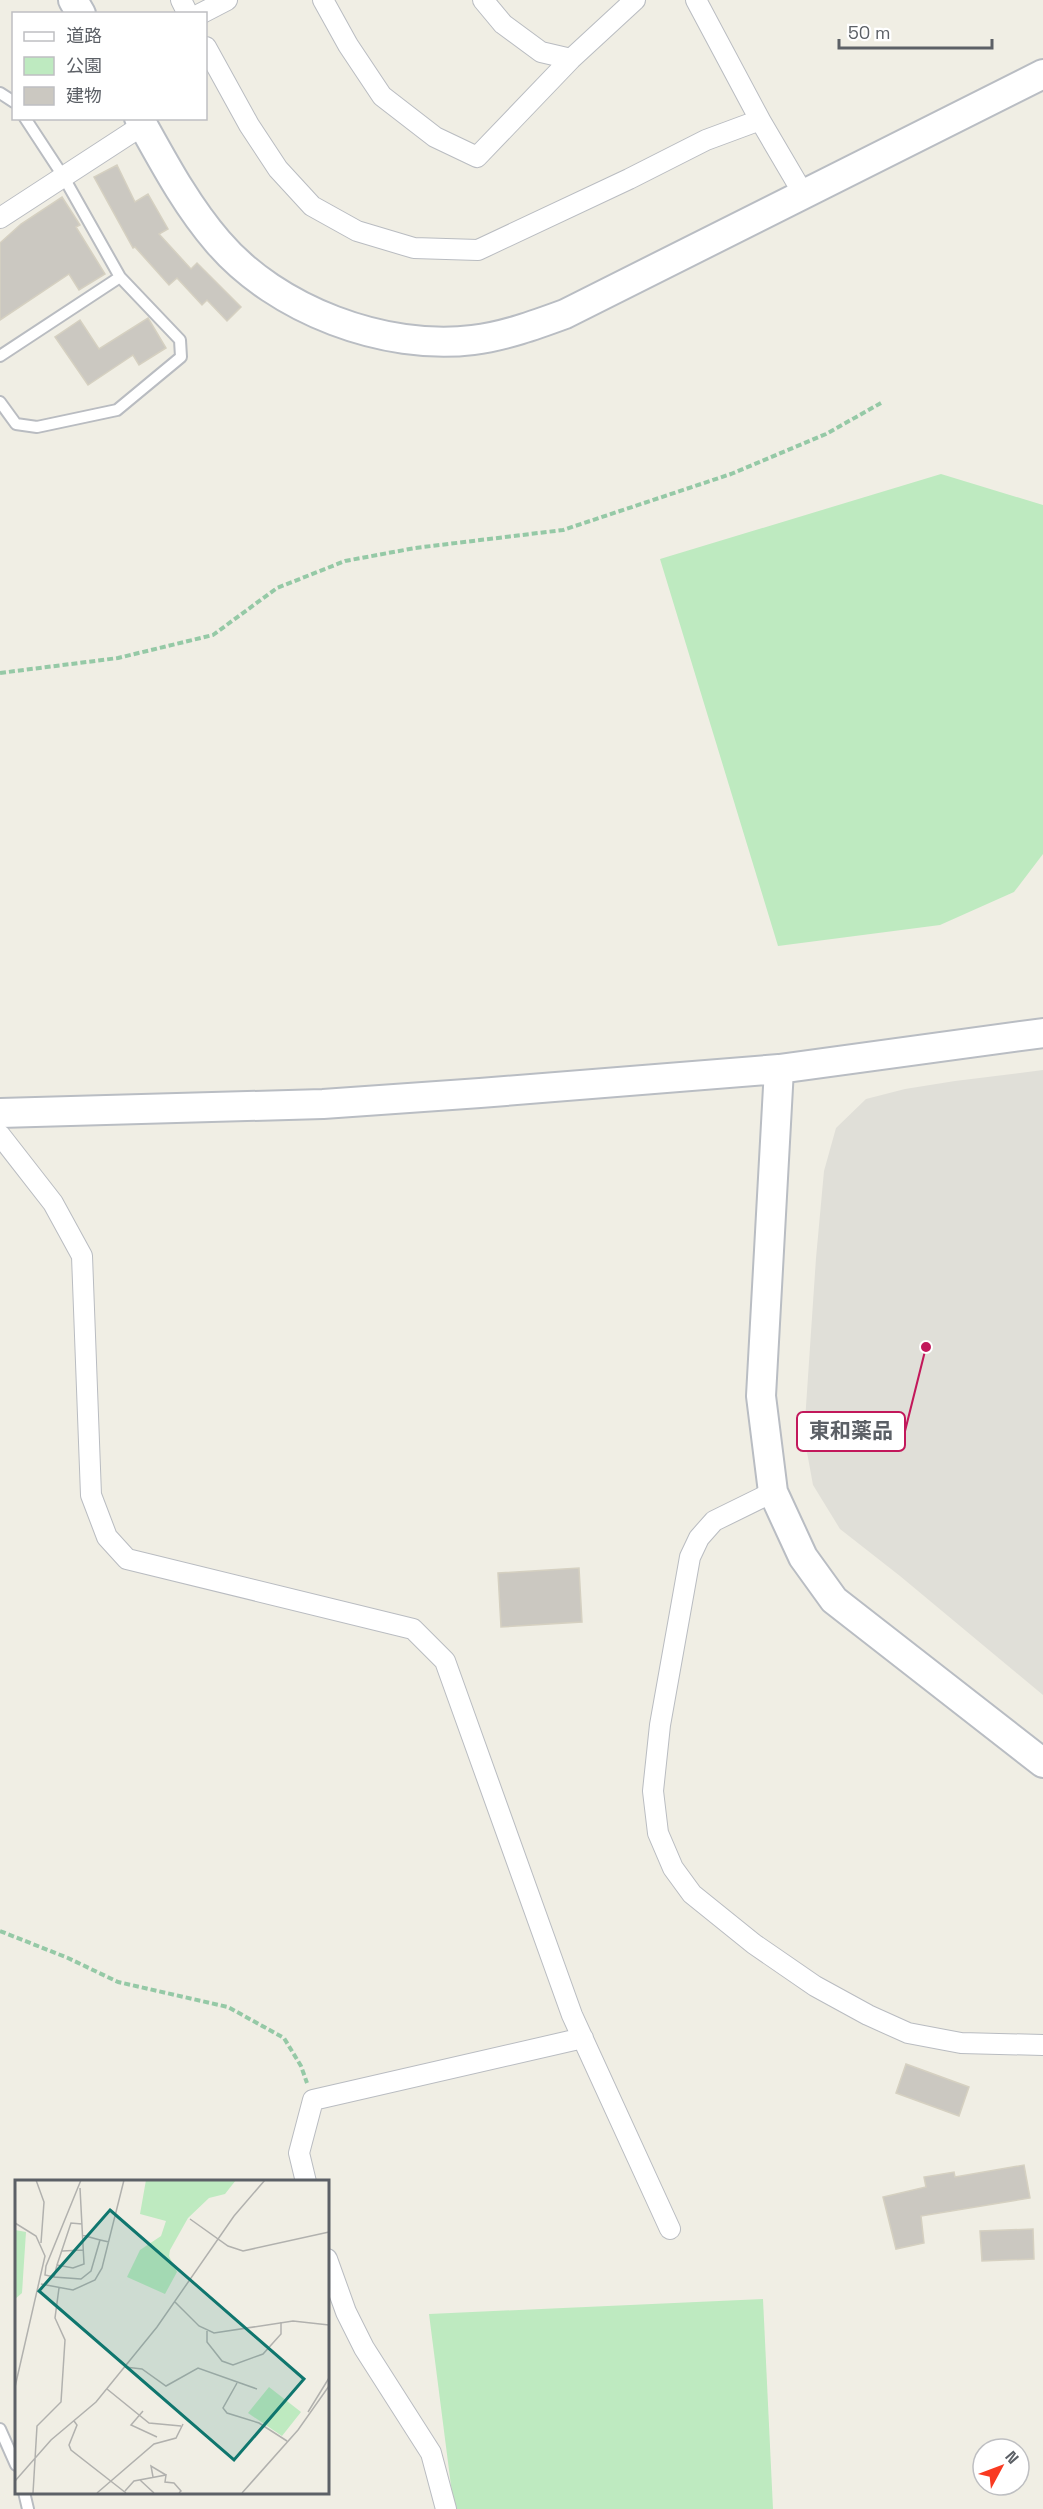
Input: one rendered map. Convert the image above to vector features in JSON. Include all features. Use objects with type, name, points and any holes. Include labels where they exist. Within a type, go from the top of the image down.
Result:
[{"type":"street","points":[[204,12],[227,0]]},
{"type":"street","points":[[323,0],[348,45],[382,96],[435,136],[477,157],[571,60],[635,0]]},
{"type":"street","points":[[483,0],[503,24],[541,52],[571,60]]},
{"type":"street","points":[[696,0],[760,120],[804,195]]},
{"type":"street","points":[[207,49],[249,125],[278,169],[312,206],[357,231],[414,248],[478,250],[706,140],[760,120]]},
{"type":"street","points":[[0,218],[141,122],[193,210],[219,244],[250,273],[282,294],[333,321],[381,335],[429,342],[473,340],[519,330],[565,314],[1043,74]]},
{"type":"street","points":[[0,1113],[323,1104],[779,1069],[1043,1033]]},
{"type":"street","points":[[779,1069],[761,1396],[773,1492],[803,1557],[834,1600],[1043,1763]]},
{"type":"street","points":[[0,1135],[53,1203],[82,1256],[91,1495],[107,1538],[127,1559],[413,1629],[445,1661],[572,2015],[670,2229]]},
{"type":"street","points":[[773,1492],[714,1521],[699,1538],[690,1557],[660,1725],[653,1791],[658,1833],[673,1868],[692,1894],[754,1944],[815,1986],[868,2016],[908,2033],[961,2043],[1043,2044]]},
{"type":"street","points":[[306,2180],[299,2153],[313,2100],[584,2038]]},
{"type":"street","points":[[328,2262],[346,2312],[364,2348],[431,2453],[446,2509]]},
{"type":"lane","points":[[0,402],[16,424],[37,427],[117,410],[181,357],[180,340],[120,277],[63,176],[26,120]]},
{"type":"lane","points":[[0,356],[120,277]]},
{"type":"lane","points":[[0,2429],[15,2463]]},
{"type":"lane","points":[[24,2494],[28,2509]]},
{"type":"path","points":[[0,673],[118,658],[213,635],[278,588],[345,561],[415,548],[563,530],[731,474],[826,434],[881,403]]},
{"type":"path","points":[[0,1931],[68,1958],[118,1982],[228,2007],[284,2038],[301,2066],[313,2100]]},
{"type":"shaded area","points":[[1043,1070],[1043,1695],[840,1529],[813,1485],[804,1436],[824,1171],[836,1128],[866,1099],[905,1089]]},
{"type":"green space","points":[[941,474],[1043,505],[1043,854],[1014,892],[940,925],[778,946],[660,559]]},
{"type":"green space","points":[[763,2299],[773,2509],[454,2509],[429,2314]]},
{"type":"building","points":[[117,165],[135,202],[148,194],[168,229],[159,234],[191,269],[197,263],[241,307],[227,321],[207,300],[202,305],[177,278],[169,285],[135,247],[133,248],[94,177]]},
{"type":"building","points":[[62,197],[80,225],[76,227],[105,274],[79,290],[69,274],[0,320],[0,243],[21,224]]},
{"type":"building","points":[[148,318],[166,348],[139,365],[133,355],[88,385],[55,337],[80,320],[99,349]]},
{"type":"building","points":[[579,1568],[582,1622],[501,1627],[498,1573]]},
{"type":"building","points":[[906,2064],[969,2087],[959,2116],[896,2093]]},
{"type":"building","points":[[1024,2165],[1030,2198],[921,2216],[924,2243],[896,2249],[883,2197],[926,2187],[924,2177],[954,2172],[955,2177]]},
{"type":"building","points":[[1033,2229],[1034,2259],[982,2261],[980,2231]]},
{"type":"place","name":"東和薬品","points":[[926,1347]]}]
